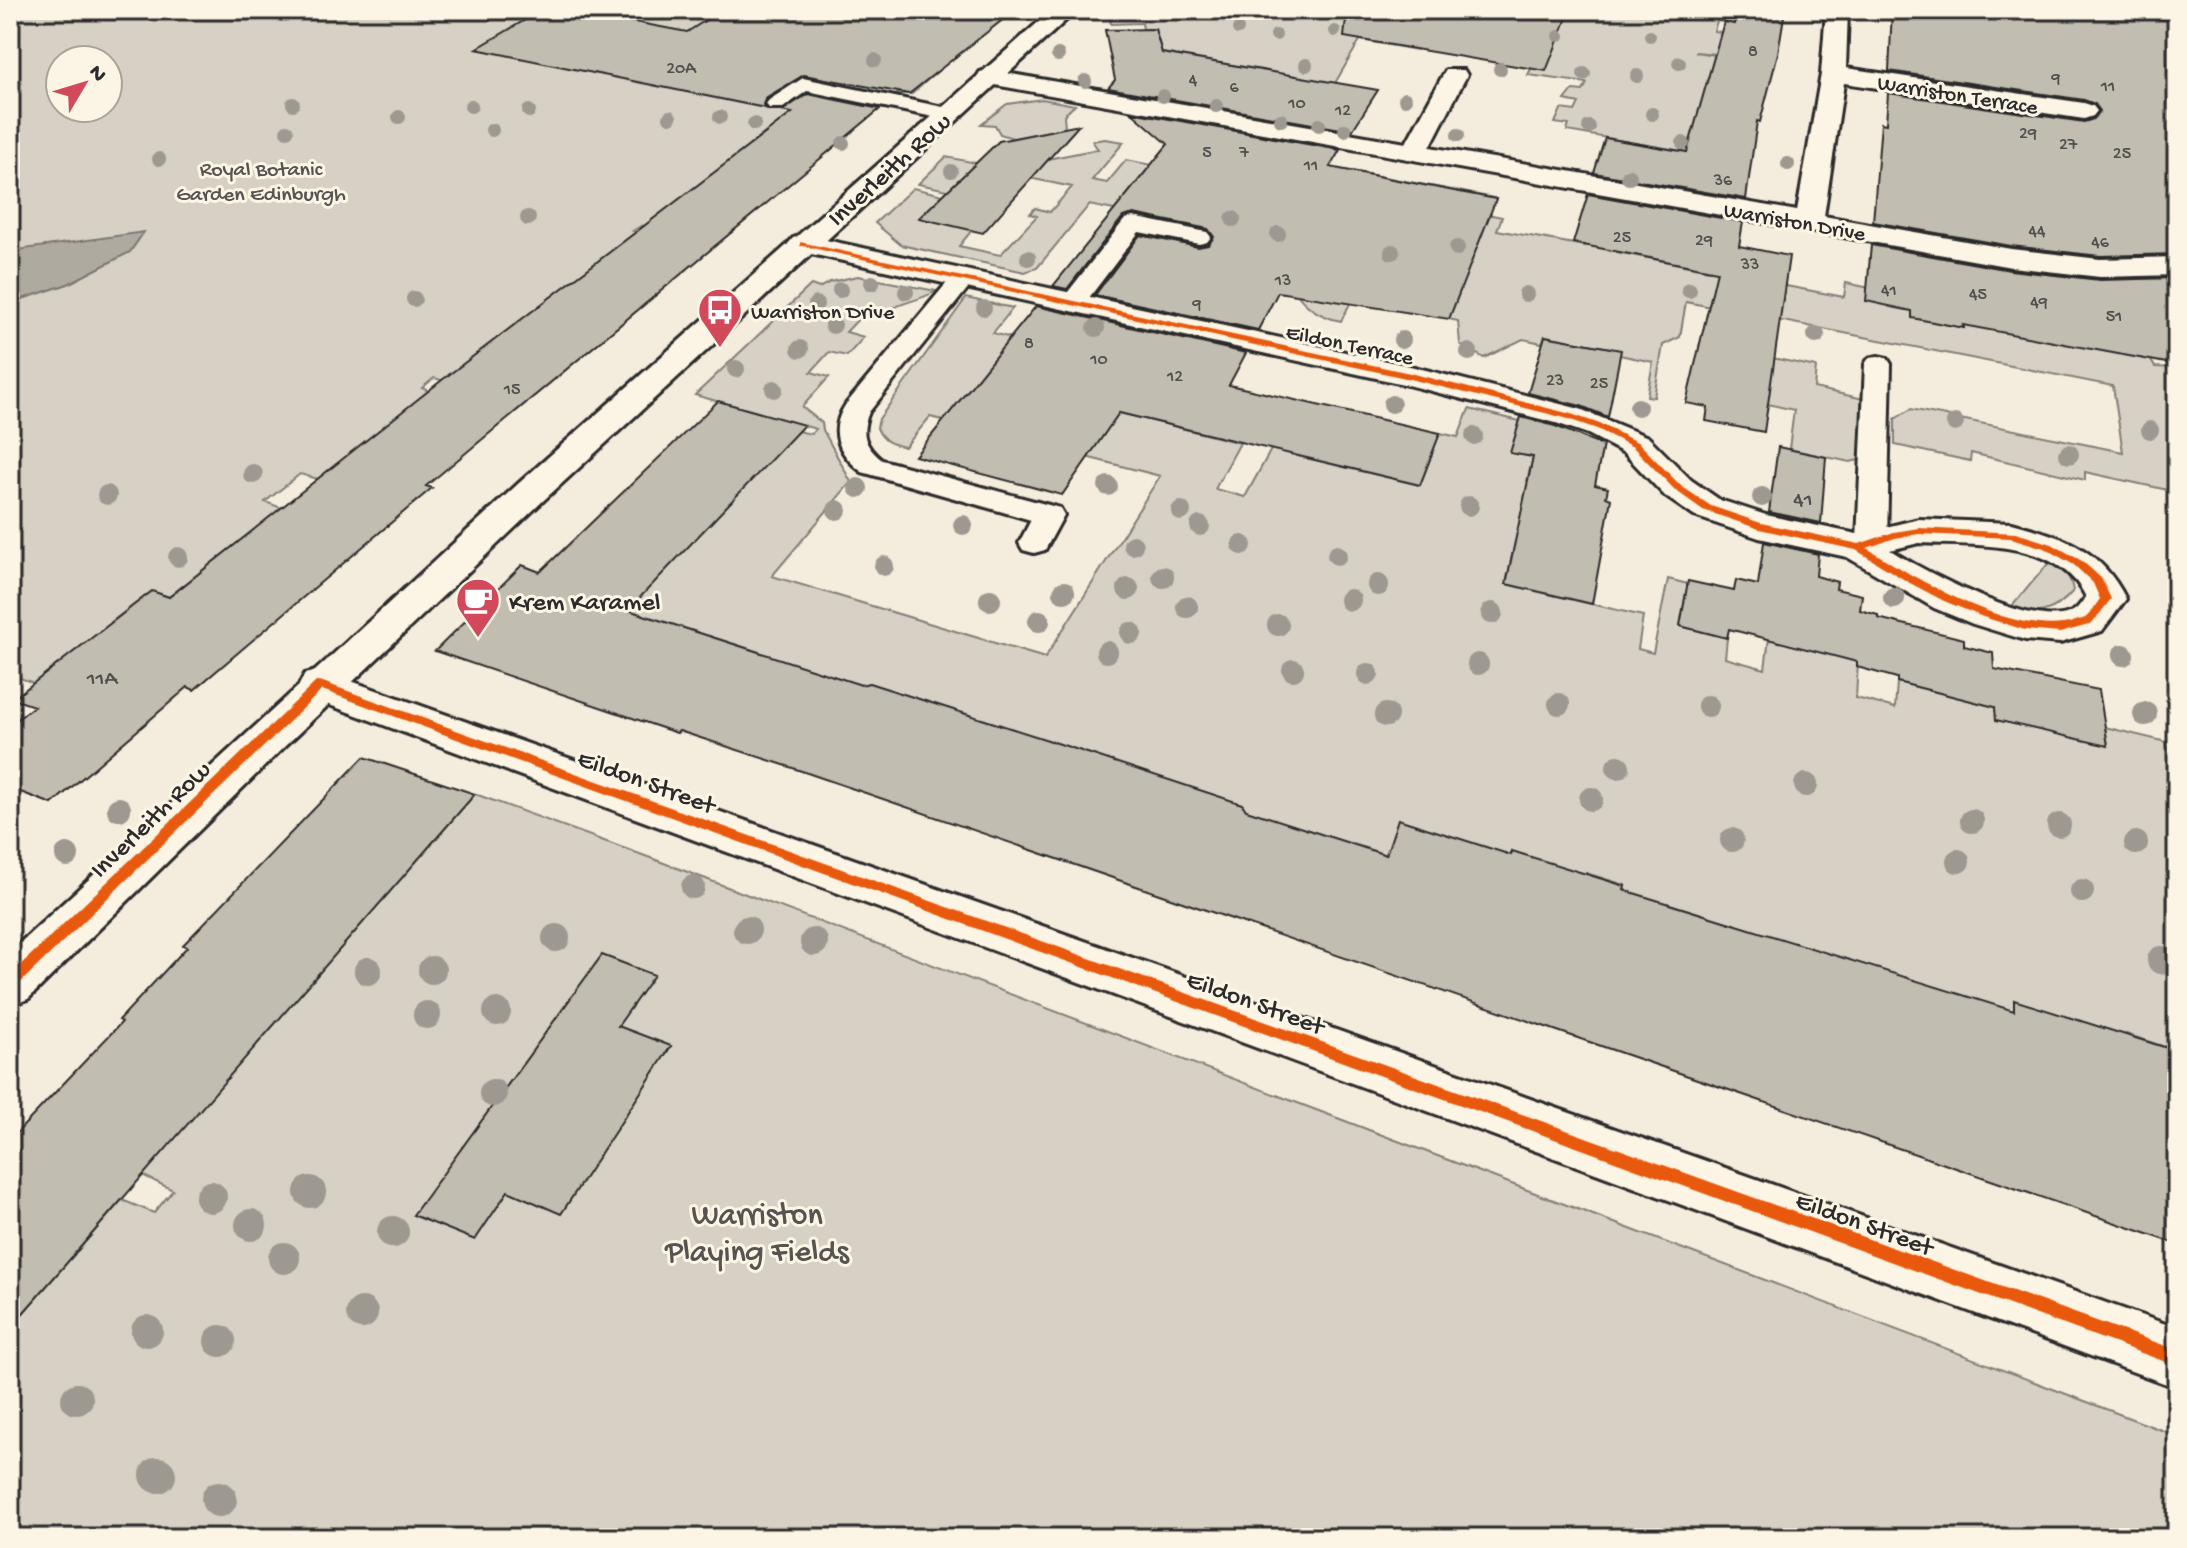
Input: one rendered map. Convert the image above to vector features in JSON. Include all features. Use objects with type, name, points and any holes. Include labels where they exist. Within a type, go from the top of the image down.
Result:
[{"type":"street","name":"Inverleith Row","points":[[10,984],[320,685],[803,244],[1066,10]]},
{"type":"street","points":[[1809,223],[1833,74],[1837,10]]},
{"type":"street","name":"Warriston Terrace","points":[[1833,74],[2084,112]]},
{"type":"street","points":[[1414,153],[1454,75]]},
{"type":"street","name":"Warriston Drive","points":[[989,77],[2040,263],[2100,268],[2177,266]]},
{"type":"street","name":"Eildon Terrace","points":[[803,244],[1410,376],[1568,416],[1600,427],[1636,445],[1678,488],[1694,518],[1866,544],[1932,531],[2012,535],[2048,546],[2078,563],[2097,581],[2106,599],[2088,623],[2077,628],[2045,630],[1960,604],[1896,572],[1866,544]]},
{"type":"street","name":"Eildon Street","points":[[320,685],[2177,1358]]},
{"type":"lane","points":[[776,104],[803,84],[948,114]]},
{"type":"lane","points":[[1073,302],[1133,224],[1199,237]]},
{"type":"lane","points":[[964,278],[856,410],[848,432],[849,444],[858,457],[872,466],[1049,515],[1034,543]]},
{"type":"lane","points":[[1866,544],[1878,364]]},
{"type":"green space","name":"Royal Botanic Garden Edinburgh","points":[[10,10],[1006,10],[912,94],[897,94],[846,136],[822,143],[767,131],[652,225],[633,231],[670,241],[526,327],[516,324],[445,381],[434,378],[422,388],[431,392],[318,479],[300,474],[265,502],[282,508],[169,597],[152,591],[111,622],[110,711],[15,676],[10,679]]},
{"type":"green space","points":[[1126,10],[1485,10],[1545,16],[1569,11],[1583,19],[1604,15],[1596,10],[1747,10],[1734,24],[1717,21],[1714,31],[1732,34],[1748,57],[1695,52],[1768,63],[1687,152],[1567,131],[1569,125],[1555,123],[1561,109],[1575,111],[1579,103],[1565,100],[1573,90],[1583,91],[1587,83],[1528,75],[1544,41],[1429,30],[1417,50],[1360,40],[1334,85],[1165,63],[1155,29],[1143,29],[1142,23],[1111,24],[1109,15],[1120,16]]},
{"type":"green space","points":[[1042,99],[1075,105],[1064,115],[1065,128],[1013,138],[1000,134],[995,125],[981,124],[1007,104]]},
{"type":"green space","points":[[1105,139],[1124,142],[1092,180],[1107,183],[1126,160],[1199,174],[1340,192],[1353,171],[1494,198],[1487,214],[1502,217],[1497,230],[1585,246],[1589,234],[1617,252],[1709,270],[1712,256],[1749,279],[1844,297],[1846,283],[1889,292],[1889,307],[1912,311],[1912,318],[1938,323],[1943,317],[1943,324],[1963,328],[1963,321],[2143,348],[2155,367],[2174,368],[2163,350],[2177,347],[2177,492],[2085,472],[2085,480],[1971,453],[1970,461],[1895,445],[1895,419],[1911,409],[2123,452],[2113,386],[1686,302],[1680,337],[1663,345],[1654,397],[1647,396],[1653,362],[1610,353],[1611,348],[1545,336],[1542,343],[1523,339],[1484,358],[1460,344],[1458,321],[1449,319],[1461,288],[1203,249],[1227,215],[1119,211],[1089,205],[1037,268],[1025,272],[901,245],[875,223],[913,188],[943,195],[920,218],[972,230],[959,246],[1000,255],[1037,216],[1030,214],[1035,208],[1050,212],[1072,187],[1010,174],[986,198],[918,184],[946,157],[1002,168],[1098,149],[1092,141]]},
{"type":"green space","points":[[858,276],[936,291],[893,308],[881,318],[863,314],[846,332],[864,337],[847,356],[829,352],[811,372],[829,377],[802,407],[822,423],[851,482],[772,576],[1045,658],[1160,476],[930,417],[905,447],[885,439],[877,428],[879,419],[966,298],[1013,308],[993,333],[1107,381],[1130,415],[1240,443],[1215,489],[1245,497],[1285,424],[1297,456],[1420,485],[1440,433],[1458,437],[1469,409],[1520,421],[1512,453],[1533,457],[1527,481],[1549,485],[1515,542],[1506,584],[1643,616],[1638,649],[1653,653],[1668,579],[1688,584],[1680,626],[1727,638],[1725,658],[1765,669],[1771,622],[1859,644],[1856,698],[1895,708],[1897,682],[1995,707],[1997,720],[2108,745],[2105,727],[2167,742],[2177,795],[2177,1051],[2126,1034],[2128,1079],[2014,1000],[2015,1043],[1869,967],[1667,903],[1616,929],[1625,885],[1586,873],[1578,906],[1512,851],[1503,883],[1386,855],[1246,810],[1242,804],[869,683],[861,685],[709,636],[695,641],[617,616],[798,431],[811,434],[816,429],[695,395],[811,285],[819,288],[830,282]]},
{"type":"green space","points":[[1292,284],[1354,296],[1341,321],[1312,309],[1300,298]]},
{"type":"green space","points":[[1700,343],[1816,367],[1814,388],[1864,399],[1859,460],[1850,462],[1789,449],[1794,410],[1768,404],[1699,347]]},
{"type":"green space","points":[[2051,560],[2066,573],[2073,591],[2059,604],[2044,611],[2008,611]]},
{"type":"green space","name":"Warriston Playing Fields","points":[[475,794],[2177,1436],[2177,1538],[10,1538],[10,1328],[122,1200],[154,1213],[173,1190],[142,1175]]},
{"type":"shaded area","points":[[144,232],[130,252],[68,284],[10,303],[10,251]]},
{"type":"building","points":[[542,10],[571,10],[687,32],[722,10],[1015,10],[909,94],[804,75],[767,97],[763,104],[765,108],[476,49]]},
{"type":"building","points":[[1347,10],[1570,10],[1546,71],[1344,37]]},
{"type":"building","points":[[1738,10],[1785,10],[1778,53],[1760,122],[1757,121],[1746,199],[1594,173],[1605,138],[1687,152],[1724,22],[1734,24]]},
{"type":"building","points":[[1892,10],[2100,10],[2177,21],[2177,254],[2100,256],[2011,246],[1873,222],[1881,123],[1886,124],[1888,93],[2084,122],[2094,119],[2100,111],[2095,104],[2084,100],[1889,71]]},
{"type":"building","points":[[1155,29],[1162,53],[1378,90],[1352,131],[1108,88],[1115,80],[1105,30]]},
{"type":"building","points":[[808,94],[880,109],[426,486],[432,488],[194,690],[188,687],[52,804],[10,788],[10,725],[34,706],[13,699],[152,591],[169,597],[442,380],[792,113],[781,111]]},
{"type":"building","points":[[1131,112],[1340,150],[1330,167],[1496,199],[1449,319],[1278,292],[1258,330],[1095,295],[1140,235],[1198,247],[1208,245],[1214,237],[1208,229],[1134,214],[1123,217],[1067,289],[1053,286],[1168,144]]},
{"type":"building","points":[[1079,125],[983,233],[919,218],[999,141]]},
{"type":"building","points":[[1588,194],[1743,222],[1739,246],[1789,256],[1764,432],[1706,421],[1708,407],[1686,403],[1717,271],[1573,243]]},
{"type":"building","points":[[1871,245],[2010,270],[2100,280],[2177,278],[2177,365],[1912,318],[1912,311],[1866,301]]},
{"type":"building","points":[[1036,306],[1246,353],[1229,385],[1440,433],[1420,485],[1119,413],[1062,495],[915,456]]},
{"type":"building","points":[[1545,336],[1621,350],[1608,417],[1581,406],[1528,393]]},
{"type":"building","points":[[718,401],[804,425],[628,610],[861,685],[869,683],[1051,741],[1242,804],[1246,810],[1386,855],[1398,819],[1511,855],[1512,851],[1625,886],[1624,890],[2014,1011],[2014,1000],[2177,1051],[2177,1244],[787,766],[679,731],[677,733],[435,651],[522,565],[540,572]]},
{"type":"building","points":[[1521,417],[1555,426],[1603,445],[1595,485],[1608,488],[1606,497],[1611,499],[1592,604],[1506,584],[1533,457],[1510,453]]},
{"type":"building","points":[[1778,447],[1826,457],[1821,523],[1769,512]]},
{"type":"building","points":[[1764,542],[1818,554],[1816,576],[1837,582],[1836,589],[1862,595],[1860,610],[1878,615],[1878,618],[1964,639],[1964,646],[1993,653],[1994,669],[2099,690],[2108,746],[1996,720],[1995,707],[1897,682],[1897,678],[1857,667],[1857,662],[1729,629],[1727,638],[1680,626],[1688,581],[1734,591],[1736,580],[1758,585]]},
{"type":"building","points":[[364,757],[475,794],[10,1328],[10,1140],[122,1022],[119,1020],[187,947],[183,945]]},
{"type":"building","points":[[602,955],[654,975],[618,1026],[671,1046],[561,1214],[508,1191],[475,1240],[413,1215]]},
{"type":"cycle path","points":[[803,244],[1410,376],[1568,416],[1600,427],[1636,445],[1678,488],[1707,508],[1759,526],[1859,547],[1894,535],[1919,531],[2012,535],[2048,546],[2078,563],[2097,581],[2106,599],[2088,621],[2060,629],[2025,626],[1987,615],[1948,598],[1859,547]]},
{"type":"cycle path","points":[[10,984],[320,685],[2177,1358]]},
{"type":"place","name":"Warriston Drive","points":[[720,349]]},
{"type":"place","name":"Krem Karamel","points":[[478,639]]}]
